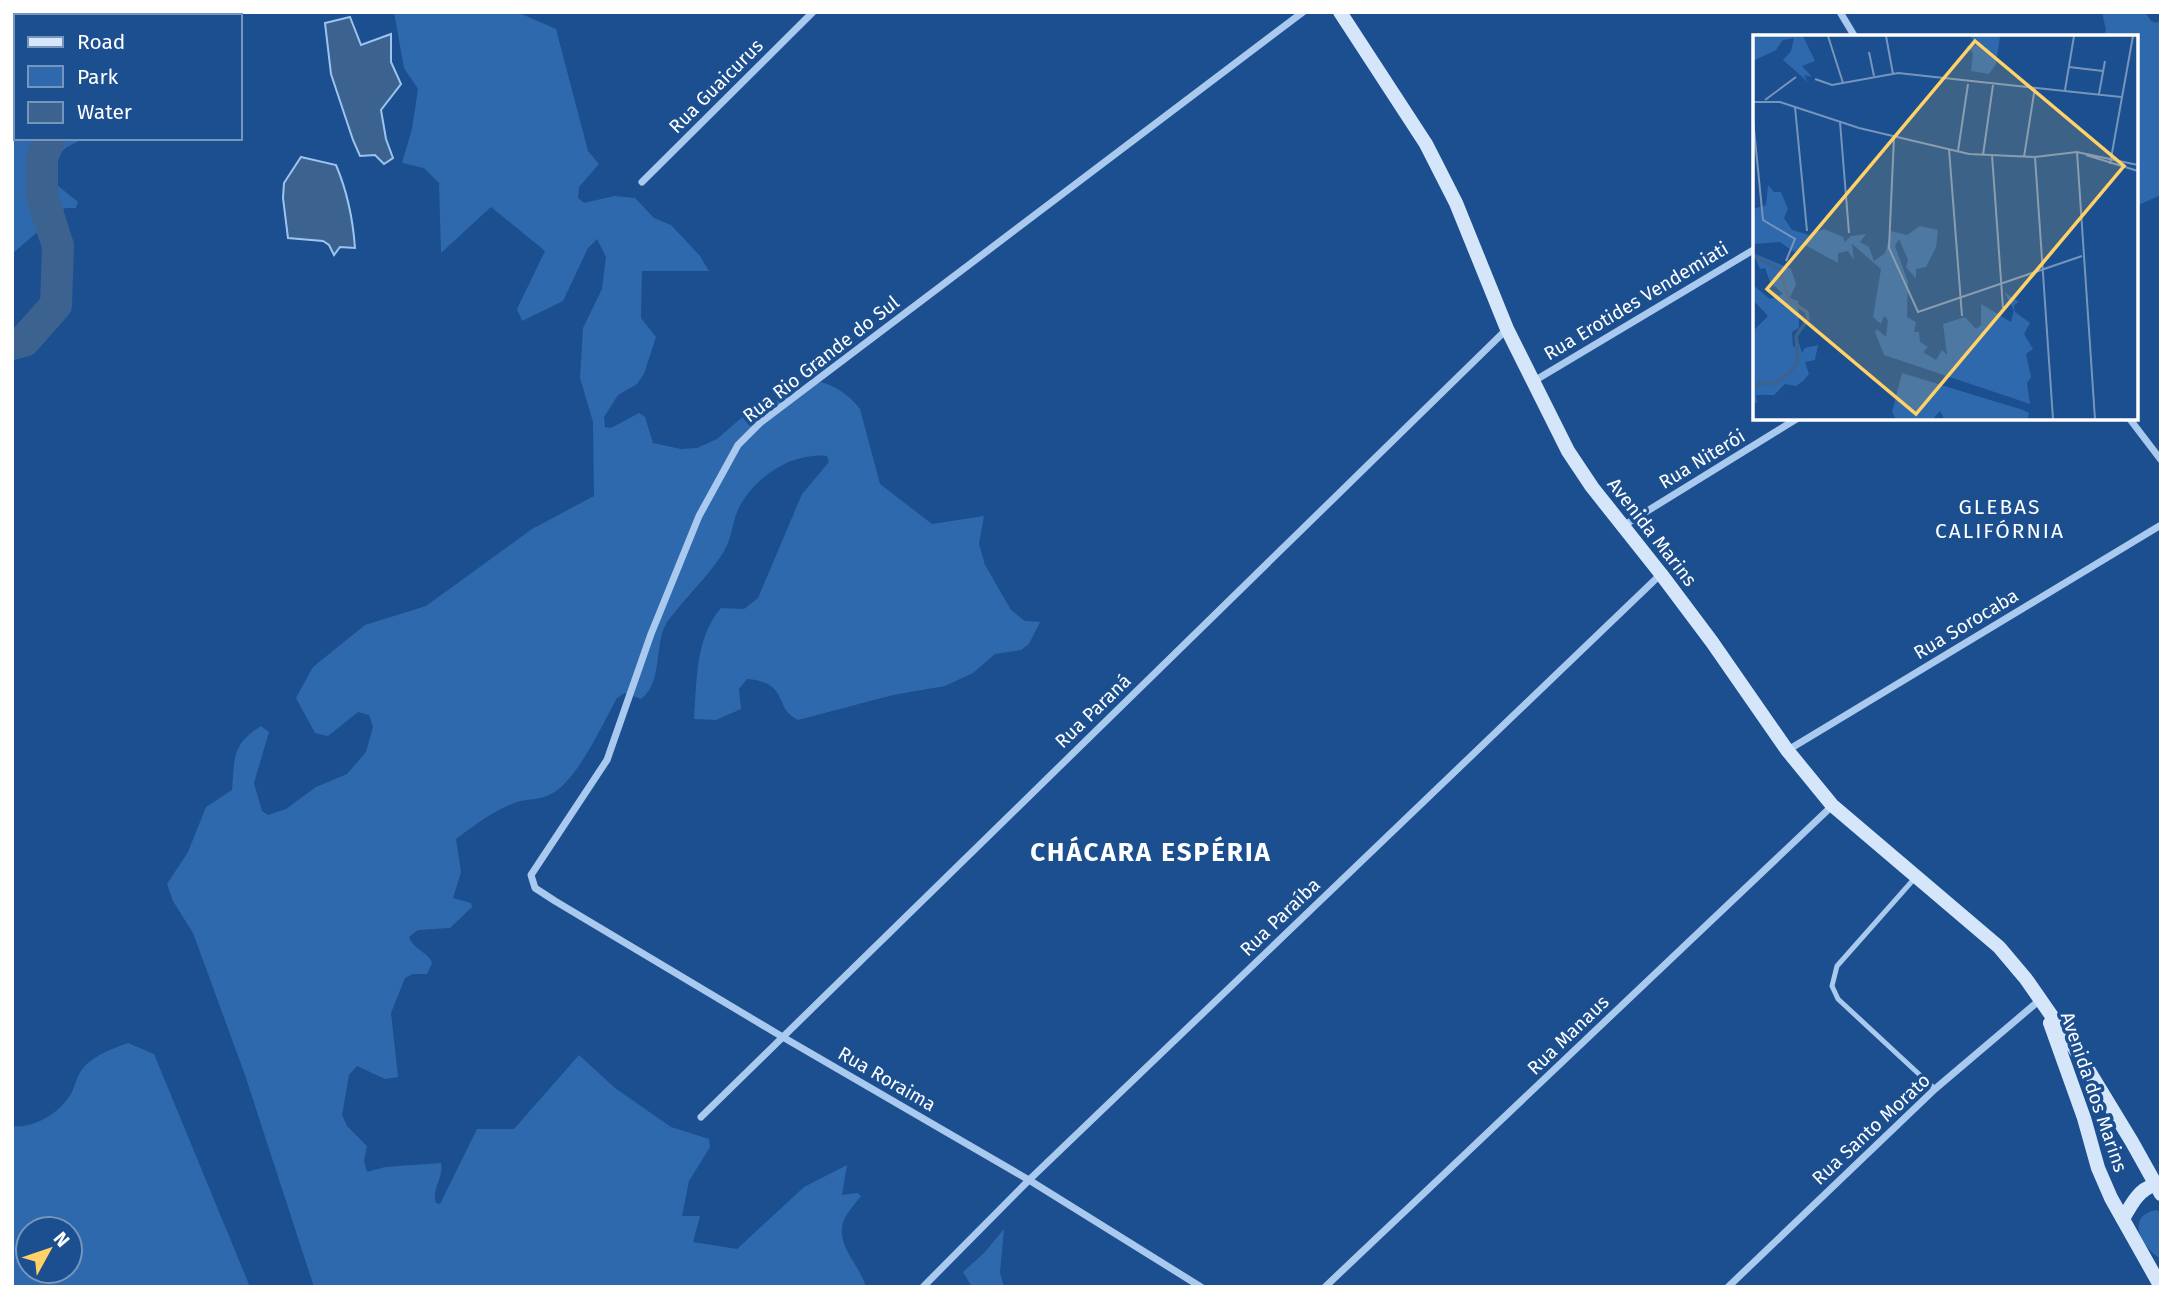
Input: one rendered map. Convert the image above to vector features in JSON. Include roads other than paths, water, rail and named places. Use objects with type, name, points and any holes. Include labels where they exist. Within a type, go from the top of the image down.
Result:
[{"type":"street","name":"Rua Guaicurus","points":[[642,181],[813,12]]},
{"type":"street","name":"Rua Rio Grande do Sul","points":[[555,901],[535,888],[531,875],[607,760],[652,634],[699,516],[738,445],[760,423],[1303,12]]},
{"type":"street","name":"Avenida Marins","points":[[1340,12],[1426,144],[1456,203],[1507,329],[1567,450],[1592,487],[1712,642],[1787,750],[1832,805],[1999,947],[2041,999]]},
{"type":"street","points":[[1840,12],[1854,35]]},
{"type":"street","name":"Rua Erotides Vendemiati","points":[[1534,381],[1753,249]]},
{"type":"street","name":"Rua Paraná","points":[[701,1117],[1507,329]]},
{"type":"street","name":"Rua Niterói","points":[[1622,526],[1795,420]]},
{"type":"street","points":[[2131,420],[2161,460]]},
{"type":"street","name":"Rua Sorocaba","points":[[1787,750],[2161,525]]},
{"type":"street","name":"Rua Paraíba","points":[[923,1287],[1029,1180],[1661,574]]},
{"type":"street","name":"Rua Manaus","points":[[1325,1287],[1832,805]]},
{"type":"street","name":"Rua Roraima","points":[[555,901],[1029,1180],[1201,1287]]},
{"type":"street","name":"Rua Santo Morato","points":[[1728,1287],[1935,1089],[2041,999]]},
{"type":"street","name":"Avenida dos Marins","points":[[2041,999],[2081,1058],[2158,1187]]},
{"type":"street","name":"Avenida dos Marins","points":[[2041,999],[2084,1118],[2098,1168],[2111,1198],[2159,1280]]},
{"type":"street","points":[[2123,1219],[2133,1200],[2146,1187],[2158,1187]]},
{"type":"lane","points":[[1916,876],[1838,966],[1832,986],[1838,999],[1935,1089]]},
{"type":"water","points":[[350,17],[361,45],[391,34],[391,62],[401,84],[381,110],[386,139],[393,158],[384,164],[375,155],[360,156],[331,74],[325,23]]},
{"type":"water","points":[[301,157],[336,165],[349,206],[355,248],[340,247],[334,255],[329,245],[323,241],[288,238],[284,183]]},
{"type":"waterway","points":[[12,344],[24,341],[56,305],[58,246],[42,196],[42,158],[49,140]]},
{"type":"district","name":"GLEBAS CALIFÓRNIA","points":[[2000,519]]},
{"type":"district","name":"CHÁCARA ESPÉRIA","points":[[1151,852]]}]
